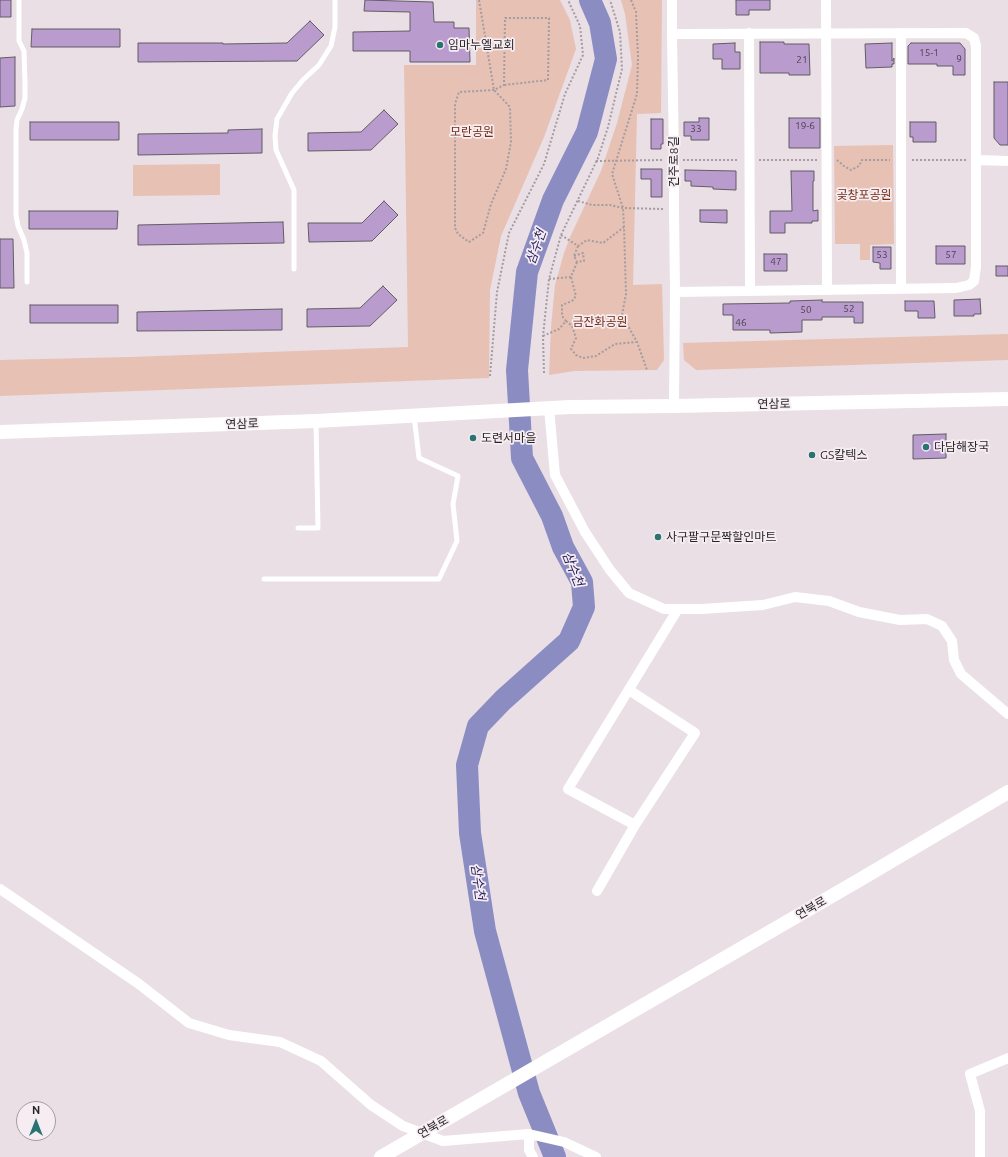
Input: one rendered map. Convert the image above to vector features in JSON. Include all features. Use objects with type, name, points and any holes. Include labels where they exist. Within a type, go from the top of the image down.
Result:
[{"type":"main road","name":"연삼로","points":[[0,432],[316,421],[545,409],[1008,399]]},
{"type":"main road","name":"연북로","points":[[381,1157],[1008,792]]},
{"type":"street","name":"건주로8길","points":[[672,0],[675,292],[674,406]]},
{"type":"street","points":[[826,0],[827,290]]},
{"type":"street","points":[[749,33],[750,291]]},
{"type":"street","points":[[901,33],[901,289]]},
{"type":"street","points":[[672,34],[966,33],[974,38],[976,46],[976,267],[974,281],[972,283],[956,288],[675,292]]},
{"type":"street","points":[[976,160],[1008,161]]},
{"type":"street","points":[[545,409],[555,475],[585,532],[610,570],[629,593],[664,609],[701,610],[763,605],[795,597],[829,601],[859,612],[900,620],[927,619],[942,626],[952,641],[954,660],[960,674],[1008,714]]},
{"type":"street","points":[[635,825],[568,789],[678,609]]},
{"type":"street","points":[[597,891],[635,825],[695,733],[629,690]]},
{"type":"street","points":[[0,889],[139,984],[189,1024],[229,1035],[280,1042],[321,1061],[371,1105],[403,1126],[443,1141],[529,1134],[564,1142],[596,1157]]},
{"type":"street","points":[[980,1157],[980,1111],[970,1074],[1008,1058]]},
{"type":"street","points":[[529,1134],[529,1150],[533,1157]]},
{"type":"lane","points":[[19,0],[19,41],[24,51],[25,98],[17,120],[16,129],[16,215],[27,253],[27,282]]},
{"type":"lane","points":[[294,269],[294,190],[276,150],[275,136],[277,119],[292,93],[319,65],[331,46],[335,27],[335,0]]},
{"type":"lane","points":[[264,579],[439,579],[456,541],[452,504],[458,476],[419,458],[414,415]]},
{"type":"lane","points":[[298,528],[318,528],[316,421]]},
{"type":"path","points":[[479,0],[494,90],[510,107],[511,142],[506,169],[490,204],[483,233],[469,242],[458,234],[455,228],[454,104],[459,92],[494,90],[504,85],[548,80],[549,18],[505,18],[504,85]]},
{"type":"path","points":[[490,376],[497,292],[509,233],[544,164],[565,94],[583,55],[580,26],[568,0]]},
{"type":"path","points":[[544,373],[543,336],[549,279],[561,235],[596,161],[608,127],[622,69],[620,32],[610,0]]},
{"type":"path","points":[[631,0],[636,12],[638,56],[637,94],[612,174],[623,208],[626,294],[622,314],[637,342],[647,370]]},
{"type":"path","points":[[596,161],[838,160],[851,170],[859,166],[862,160],[976,160]]},
{"type":"path","points":[[578,201],[592,205],[610,205],[623,208],[674,210]]},
{"type":"path","points":[[624,227],[603,243],[587,240],[578,246],[574,256],[577,262],[571,277],[576,296],[572,301],[562,305],[562,316],[572,326],[576,338],[571,349],[576,355],[583,358],[596,356],[615,344],[637,342]]},
{"type":"path","points":[[561,235],[578,246]]},
{"type":"path","points":[[574,256],[583,253],[584,261],[577,262]]},
{"type":"path","points":[[549,279],[571,277]]},
{"type":"path","points":[[543,336],[560,329],[566,321]]},
{"type":"green space","name":"모란공원","points":[[476,0],[560,0],[570,20],[576,49],[544,137],[501,236],[490,290],[489,378],[0,396],[0,360],[408,347],[404,65],[476,65]]},
{"type":"green space","name":"금잔화공원","points":[[621,0],[662,0],[661,113],[637,114],[633,285],[662,284],[664,360],[657,370],[574,371],[549,375],[555,285],[571,235],[601,171],[617,123],[632,65],[625,14]]},
{"type":"green space","name":"곶창포공원","points":[[893,145],[894,244],[870,245],[870,260],[860,260],[860,244],[835,244],[834,146]]},
{"type":"green space","points":[[220,164],[220,195],[133,196],[133,165]]},
{"type":"green space","points":[[1008,334],[1008,360],[696,370],[684,360],[683,343]]},
{"type":"building","points":[[0,0],[11,0],[11,17],[0,17]]},
{"type":"building","name":"임마누엘교회","points":[[365,0],[433,2],[434,22],[454,22],[454,28],[469,28],[470,62],[410,62],[410,51],[353,51],[353,32],[410,31],[410,12],[364,11]]},
{"type":"building","points":[[736,0],[770,0],[770,10],[749,10],[749,15],[736,15]]},
{"type":"building","points":[[310,21],[324,35],[297,61],[138,62],[138,43],[287,43]]},
{"type":"building","points":[[32,29],[120,29],[120,47],[31,47]]},
{"type":"building","points":[[760,42],[809,44],[810,75],[760,73]]},
{"type":"building","points":[[735,43],[735,52],[740,52],[740,69],[722,69],[722,59],[713,59],[713,44]]},
{"type":"building","points":[[892,43],[892,61],[894,58],[894,64],[892,64],[892,67],[866,68],[865,44]]},
{"type":"building","points":[[911,43],[960,43],[965,49],[965,75],[953,75],[953,66],[937,66],[937,64],[908,64],[908,46]]},
{"type":"building","points":[[15,57],[15,106],[0,107],[0,58]]},
{"type":"building","points":[[994,82],[1008,82],[1008,145],[1000,145],[994,138]]},
{"type":"building","points":[[384,110],[398,124],[371,150],[308,151],[308,133],[361,132]]},
{"type":"building","points":[[699,118],[709,118],[709,140],[691,140],[691,136],[684,136],[684,122],[699,122]]},
{"type":"building","points":[[789,118],[820,118],[820,148],[789,148]]},
{"type":"building","points":[[651,119],[663,119],[663,144],[661,144],[661,149],[651,149]]},
{"type":"building","points":[[30,122],[119,122],[119,140],[30,140]]},
{"type":"building","points":[[910,122],[936,122],[936,142],[913,142],[913,137],[910,137]]},
{"type":"building","points":[[262,129],[262,153],[138,155],[138,134],[228,133],[228,130]]},
{"type":"building","points":[[641,169],[662,169],[662,197],[651,197],[651,179],[641,179]]},
{"type":"building","points":[[685,170],[736,171],[736,190],[691,186],[691,181],[685,181]]},
{"type":"building","points":[[791,171],[814,171],[813,211],[818,210],[818,221],[812,221],[812,223],[785,223],[785,233],[770,233],[770,211],[792,211]]},
{"type":"building","points":[[384,201],[398,215],[372,241],[309,242],[308,223],[362,223]]},
{"type":"building","points":[[700,210],[727,210],[727,223],[700,222]]},
{"type":"building","points":[[29,211],[118,211],[117,229],[29,229]]},
{"type":"building","points":[[283,222],[284,243],[138,245],[138,225]]},
{"type":"building","points":[[0,239],[13,239],[14,288],[0,288]]},
{"type":"building","points":[[936,246],[965,246],[965,264],[936,264]]},
{"type":"building","points":[[873,247],[891,247],[891,269],[880,269],[880,263],[873,262]]},
{"type":"building","points":[[764,254],[787,254],[787,271],[764,271]]},
{"type":"building","points":[[996,266],[1008,266],[1008,276],[996,276]]},
{"type":"building","points":[[383,286],[397,300],[370,326],[307,327],[307,309],[360,308]]},
{"type":"building","points":[[980,299],[981,314],[974,314],[974,316],[954,316],[954,300]]},
{"type":"building","points":[[822,300],[822,302],[863,302],[863,323],[854,323],[854,317],[822,317],[822,320],[802,320],[802,332],[770,333],[770,330],[733,330],[733,315],[723,315],[723,304],[790,303],[790,301]]},
{"type":"building","points":[[905,301],[934,301],[935,318],[918,318],[918,311],[905,311]]},
{"type":"building","points":[[30,305],[118,305],[118,323],[30,323]]},
{"type":"building","points":[[282,309],[282,330],[137,331],[137,312]]},
{"type":"building","points":[[946,434],[946,458],[913,459],[913,435]]},
{"type":"waterway","name":"삼수천","points":[[555,1157],[529,1093],[485,931],[470,833],[467,765],[478,726],[503,700],[569,641],[584,607],[582,582],[563,547],[552,516],[522,458],[517,370],[527,272],[553,200],[587,132],[606,59],[600,23],[590,0]]},
{"type":"place","name":"임마누엘교회","points":[[440,45]]},
{"type":"place","name":"도련서마을","points":[[473,438]]},
{"type":"place","name":"다담해장국","points":[[926,447]]},
{"type":"place","name":"GS칼텍스","points":[[812,455]]},
{"type":"place","name":"사구팔구문짝할인마트","points":[[658,537]]}]
